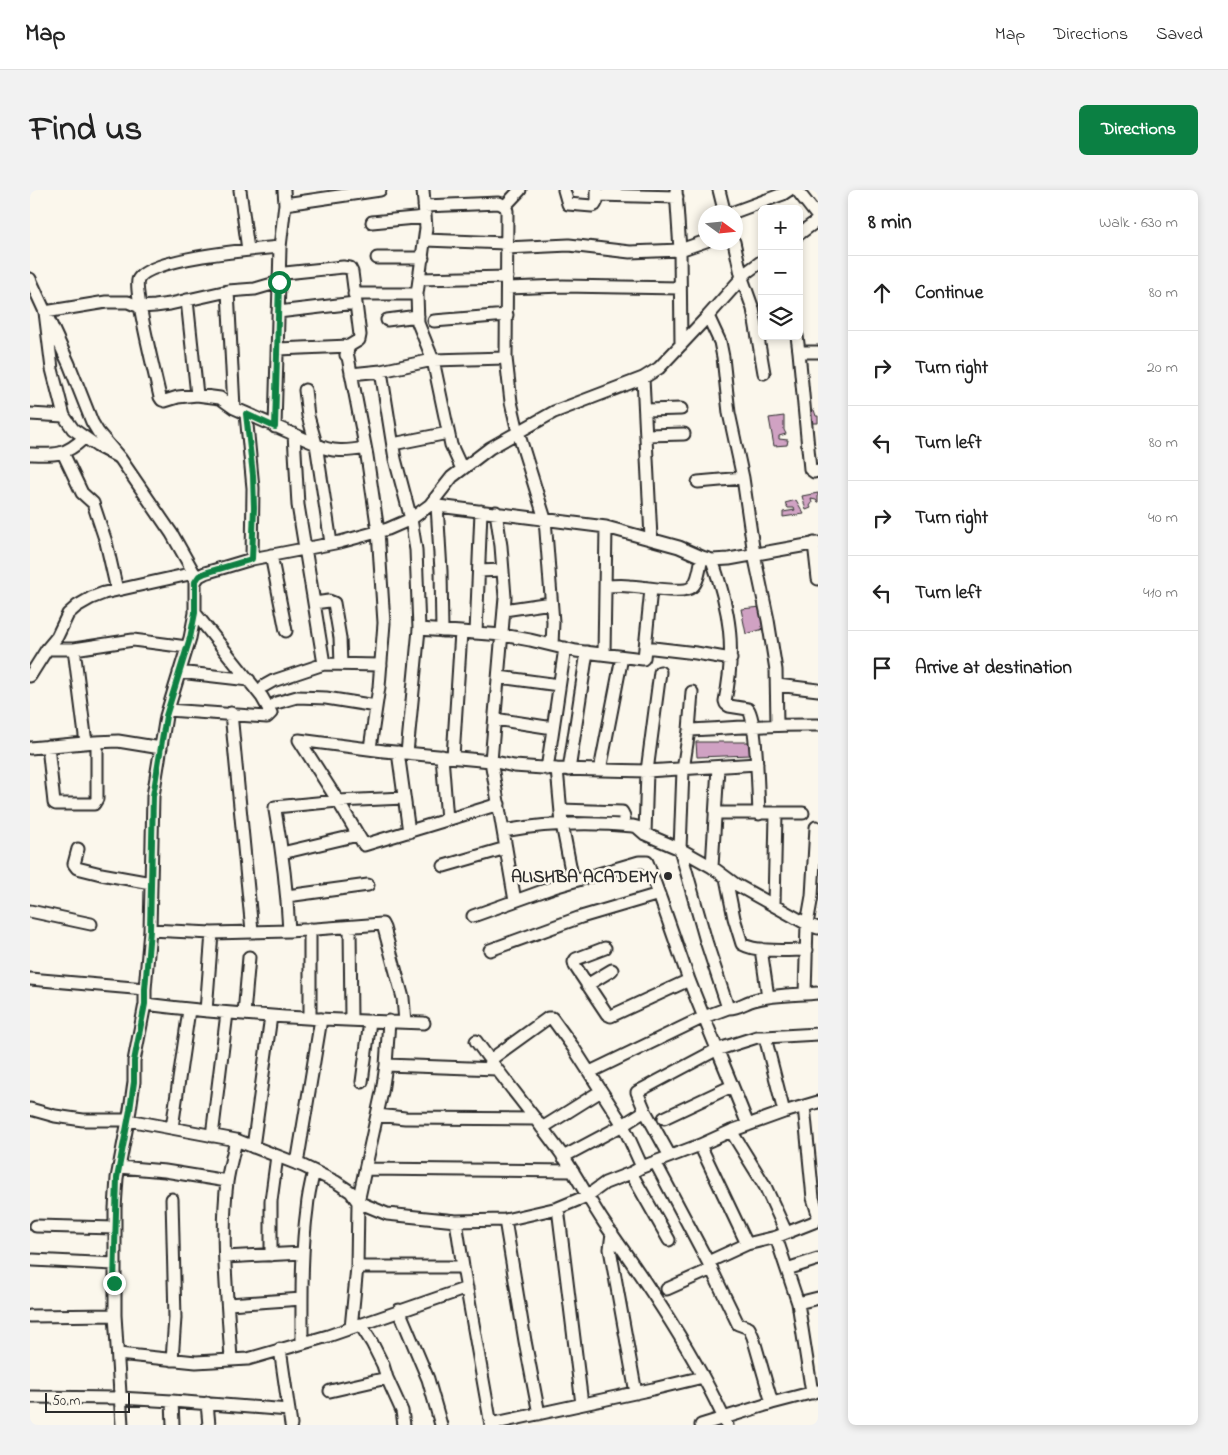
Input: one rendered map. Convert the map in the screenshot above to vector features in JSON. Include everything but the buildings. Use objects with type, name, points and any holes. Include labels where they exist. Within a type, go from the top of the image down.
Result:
[{"type":"street","points":[[240,190],[248,250]]},
{"type":"street","points":[[275,427],[280,247],[285,204],[284,190]]},
{"type":"street","points":[[285,204],[380,190]]},
{"type":"street","points":[[423,190],[425,211],[424,240],[417,294],[418,323],[433,360],[451,445],[462,469]]},
{"type":"street","points":[[505,206],[520,190]]},
{"type":"street","points":[[564,190],[568,204],[592,206],[597,201],[597,193],[676,193],[680,250],[681,345]]},
{"type":"street","points":[[719,190],[723,205]]},
{"type":"street","points":[[743,209],[789,190]]},
{"type":"street","points":[[797,190],[818,219],[803,231]]},
{"type":"street","points":[[372,222],[425,211],[499,203],[505,206],[507,212],[506,358],[511,402],[518,432],[545,519],[553,622],[552,645]]},
{"type":"street","points":[[424,240],[506,245],[569,245],[630,252],[680,250],[698,244]]},
{"type":"street","points":[[280,247],[180,260],[161,265],[142,274],[138,279],[137,286],[160,397],[165,401],[178,397],[197,395],[220,398],[246,414],[327,449],[343,451],[365,448]]},
{"type":"street","points":[[736,250],[742,278],[754,309],[764,373]]},
{"type":"street","points":[[377,258],[423,258]]},
{"type":"street","points":[[30,676],[57,637],[68,614],[90,598],[117,590],[205,573],[252,559],[332,543],[388,529],[411,519],[434,505],[452,477],[490,448],[554,412],[643,378],[659,368],[747,272],[758,264]]},
{"type":"street","points":[[278,349],[349,346],[359,340],[360,335],[350,268],[343,267],[285,273],[280,276],[279,282]]},
{"type":"street","points":[[420,278],[563,286],[680,288]]},
{"type":"street","points":[[30,279],[69,364],[92,422],[120,458],[172,534],[196,575],[194,589],[195,613],[168,710],[156,771],[153,796],[150,930],[145,1004],[134,1061],[134,1082],[117,1178],[114,1315],[122,1425]]},
{"type":"street","points":[[45,312],[106,302],[128,302],[140,306],[170,304],[228,291],[255,289],[279,282]]},
{"type":"street","points":[[228,291],[234,408]]},
{"type":"street","points":[[278,312],[355,298],[417,294]]},
{"type":"street","points":[[186,300],[197,395]]},
{"type":"street","points":[[45,312],[52,369],[64,416],[73,429],[84,438],[120,458]]},
{"type":"street","points":[[434,321],[507,315]]},
{"type":"street","points":[[387,320],[418,316]]},
{"type":"street","points":[[708,316],[720,342],[729,413],[743,478],[754,554],[768,620],[777,685],[777,724]]},
{"type":"street","points":[[798,340],[810,469],[814,472],[818,471]]},
{"type":"street","points":[[349,346],[346,355],[365,448],[378,531],[384,623],[381,665],[370,748]]},
{"type":"street","points":[[799,352],[818,352]]},
{"type":"street","points":[[351,374],[381,371],[433,360],[506,358]]},
{"type":"street","points":[[381,371],[393,444],[411,519],[416,550],[419,629],[402,752],[404,798],[409,832]]},
{"type":"street","points":[[643,378],[651,538]]},
{"type":"street","points":[[305,390],[308,416],[316,444],[332,543]]},
{"type":"street","points":[[646,410],[681,409]]},
{"type":"street","points":[[30,414],[64,416]]},
{"type":"street","points":[[246,414],[253,475],[252,559]]},
{"type":"street","points":[[393,444],[448,433]]},
{"type":"street","points":[[294,434],[298,504],[324,664]]},
{"type":"street","points":[[647,435],[684,434]]},
{"type":"street","points":[[30,454],[50,455],[62,453],[74,448],[84,438]]},
{"type":"street","points":[[62,453],[82,493],[93,503],[106,542],[117,590]]},
{"type":"street","points":[[698,482],[743,478]]},
{"type":"street","points":[[434,505],[606,527],[651,538],[707,558],[729,559],[816,543],[818,578]]},
{"type":"street","points":[[434,505],[441,571],[442,630]]},
{"type":"street","points":[[476,633],[482,511]]},
{"type":"street","points":[[496,512],[505,597],[491,760],[515,901]]},
{"type":"street","points":[[604,654],[606,527]]},
{"type":"street","points":[[271,555],[286,631]]},
{"type":"street","points":[[605,586],[685,590],[691,588],[696,583],[707,558]]},
{"type":"street","points":[[707,558],[720,582],[727,609],[731,658],[725,701],[729,706],[748,709],[751,712],[757,764],[759,814]]},
{"type":"street","points":[[479,572],[503,570]]},
{"type":"street","points":[[419,629],[502,635],[564,648],[643,659],[651,589]]},
{"type":"street","points":[[314,603],[329,601],[334,603],[340,638],[341,664]]},
{"type":"street","points":[[504,610],[551,603]]},
{"type":"street","points":[[168,710],[267,717],[271,713],[262,697],[195,613]]},
{"type":"street","points":[[446,820],[447,757],[461,632]]},
{"type":"street","points":[[47,649],[74,649],[133,640],[187,647]]},
{"type":"street","points":[[645,647],[731,658]]},
{"type":"street","points":[[564,648],[553,728],[552,769],[561,810],[572,881]]},
{"type":"street","points":[[48,746],[54,803],[94,804],[97,799],[92,742],[74,649]]},
{"type":"street","points":[[569,770],[588,652]]},
{"type":"street","points":[[600,770],[622,657]]},
{"type":"street","points":[[264,686],[324,664],[381,665]]},
{"type":"street","points":[[179,672],[249,680]]},
{"type":"street","points":[[645,834],[647,771],[660,672]]},
{"type":"street","points":[[498,677],[559,685]]},
{"type":"street","points":[[777,685],[818,690]]},
{"type":"street","points":[[692,692],[683,770],[680,849],[706,941],[728,1008]]},
{"type":"street","points":[[276,702],[297,697],[326,698],[376,706]]},
{"type":"street","points":[[231,714],[252,931]]},
{"type":"street","points":[[495,719],[553,728]]},
{"type":"street","points":[[689,730],[777,724],[818,725]]},
{"type":"street","points":[[499,804],[364,845],[338,800],[299,740],[447,757],[491,760],[514,766],[569,770],[683,770],[757,764]]},
{"type":"street","points":[[30,748],[118,741],[161,748]]},
{"type":"street","points":[[712,867],[718,767]]},
{"type":"street","points":[[289,931],[282,853],[274,810],[276,807],[338,800],[404,798]]},
{"type":"street","points":[[561,810],[622,812],[624,825]]},
{"type":"street","points":[[715,813],[803,813]]},
{"type":"street","points":[[774,905],[776,814]]},
{"type":"street","points":[[503,831],[562,824],[637,827],[645,834],[680,849],[712,867],[726,878],[813,926]]},
{"type":"street","points":[[805,994],[807,950],[813,926],[812,896],[816,826]]},
{"type":"street","points":[[282,853],[358,835]]},
{"type":"street","points":[[444,866],[506,848]]},
{"type":"street","points":[[78,849],[74,864],[77,868],[93,873],[151,883]]},
{"type":"street","points":[[473,916],[572,881],[643,861],[647,862],[689,980],[748,1125]]},
{"type":"street","points":[[726,878],[734,918],[742,944],[761,949],[807,950]]},
{"type":"street","points":[[287,896],[368,885]]},
{"type":"street","points":[[490,950],[581,917],[659,894]]},
{"type":"street","points":[[30,911],[91,924]]},
{"type":"street","points":[[150,930],[212,932],[289,931],[382,924],[403,998],[405,1022]]},
{"type":"street","points":[[350,927],[352,1020]]},
{"type":"street","points":[[296,1164],[316,1018],[310,929]]},
{"type":"street","points":[[206,1011],[212,932]]},
{"type":"street","points":[[605,948],[576,959],[574,962],[604,1012],[611,1016],[689,980]]},
{"type":"street","points":[[761,949],[768,997]]},
{"type":"street","points":[[244,1014],[249,957]]},
{"type":"street","points":[[587,985],[612,970]]},
{"type":"street","points":[[30,979],[145,989]]},
{"type":"street","points":[[590,1072],[704,1017],[728,1008],[768,997],[818,993]]},
{"type":"street","points":[[145,1004],[188,1010],[271,1016],[424,1023]]},
{"type":"street","points":[[172,1128],[188,1010]]},
{"type":"street","points":[[212,1136],[227,1013]]},
{"type":"street","points":[[252,1147],[271,1016]]},
{"type":"street","points":[[490,1060],[550,1018],[557,1024],[590,1072],[623,1125],[642,1166]]},
{"type":"street","points":[[362,1082],[370,1021]]},
{"type":"street","points":[[389,1022],[386,1065],[358,1202],[356,1326],[383,1365],[402,1411],[404,1425]]},
{"type":"street","points":[[670,1156],[637,1093],[639,1090],[716,1050],[757,1037],[818,1034]]},
{"type":"street","points":[[765,1037],[784,1112]]},
{"type":"street","points":[[476,1041],[573,1171],[587,1196],[661,1308],[703,1376],[714,1395],[725,1421]]},
{"type":"street","points":[[386,1065],[497,1069]]},
{"type":"street","points":[[664,1118],[732,1086]]},
{"type":"street","points":[[377,1115],[405,1118],[539,1123],[601,1090]]},
{"type":"street","points":[[30,1109],[55,1116],[83,1120],[128,1120],[236,1140],[314,1171],[336,1182],[350,1192],[358,1202],[372,1209],[387,1214],[456,1221],[505,1220],[558,1208],[587,1196],[605,1183],[642,1166],[700,1145],[731,1131],[818,1102]]},
{"type":"street","points":[[667,1289],[747,1244],[781,1235],[814,1222],[818,1216],[813,1198],[804,1106]]},
{"type":"street","points":[[563,1156],[646,1111]]},
{"type":"street","points":[[705,1425],[725,1421],[772,1403],[815,1392],[798,1303],[787,1269],[781,1235],[765,1186],[731,1131]]},
{"type":"street","points":[[231,1360],[225,1257],[226,1209],[228,1182],[236,1140]]},
{"type":"street","points":[[700,1145],[747,1244]]},
{"type":"street","points":[[271,1255],[271,1201],[277,1156]]},
{"type":"street","points":[[655,1162],[710,1266],[738,1324],[750,1328],[772,1403]]},
{"type":"street","points":[[119,1167],[165,1171],[228,1182]]},
{"type":"street","points":[[366,1170],[573,1171]]},
{"type":"street","points":[[302,1343],[303,1253],[307,1206],[314,1171]]},
{"type":"street","points":[[630,1173],[669,1240]]},
{"type":"street","points":[[172,1199],[175,1318],[172,1360]]},
{"type":"street","points":[[558,1208],[582,1404]]},
{"type":"street","points":[[505,1220],[524,1341],[539,1414]]},
{"type":"street","points":[[456,1221],[491,1424],[636,1393],[703,1376]]},
{"type":"street","points":[[36,1226],[115,1228]]},
{"type":"street","points":[[612,1233],[610,1249],[636,1393]]},
{"type":"street","points":[[225,1257],[303,1253]]},
{"type":"street","points":[[787,1269],[818,1259]]},
{"type":"street","points":[[33,1260],[114,1264]]},
{"type":"street","points":[[357,1267],[463,1267]]},
{"type":"street","points":[[118,1354],[196,1362],[248,1359],[356,1326],[467,1288]]},
{"type":"street","points":[[798,1303],[818,1298]]},
{"type":"street","points":[[228,1304],[302,1299]]},
{"type":"street","points":[[399,1310],[428,1379],[441,1425]]},
{"type":"street","points":[[30,1316],[114,1315]]},
{"type":"street","points":[[280,1349],[291,1425]]},
{"type":"street","points":[[330,1391],[387,1378]]},
{"type":"street","points":[[30,1397],[119,1398],[289,1410]]},
{"type":"street","points":[[172,1401],[173,1425]]},
{"type":"street","points":[[207,1403],[209,1425]]},
{"type":"place","name":"ALISHBA ACADEMY","points":[[668,876]]},
{"type":"route","points":[[114,1283],[117,1178],[130,1110],[134,1082],[134,1061],[145,1004],[150,930],[153,796],[156,771],[166,716],[190,638],[196,603],[195,582],[199,576],[205,573],[252,559],[253,475],[246,414],[275,427],[279,282]]}]
